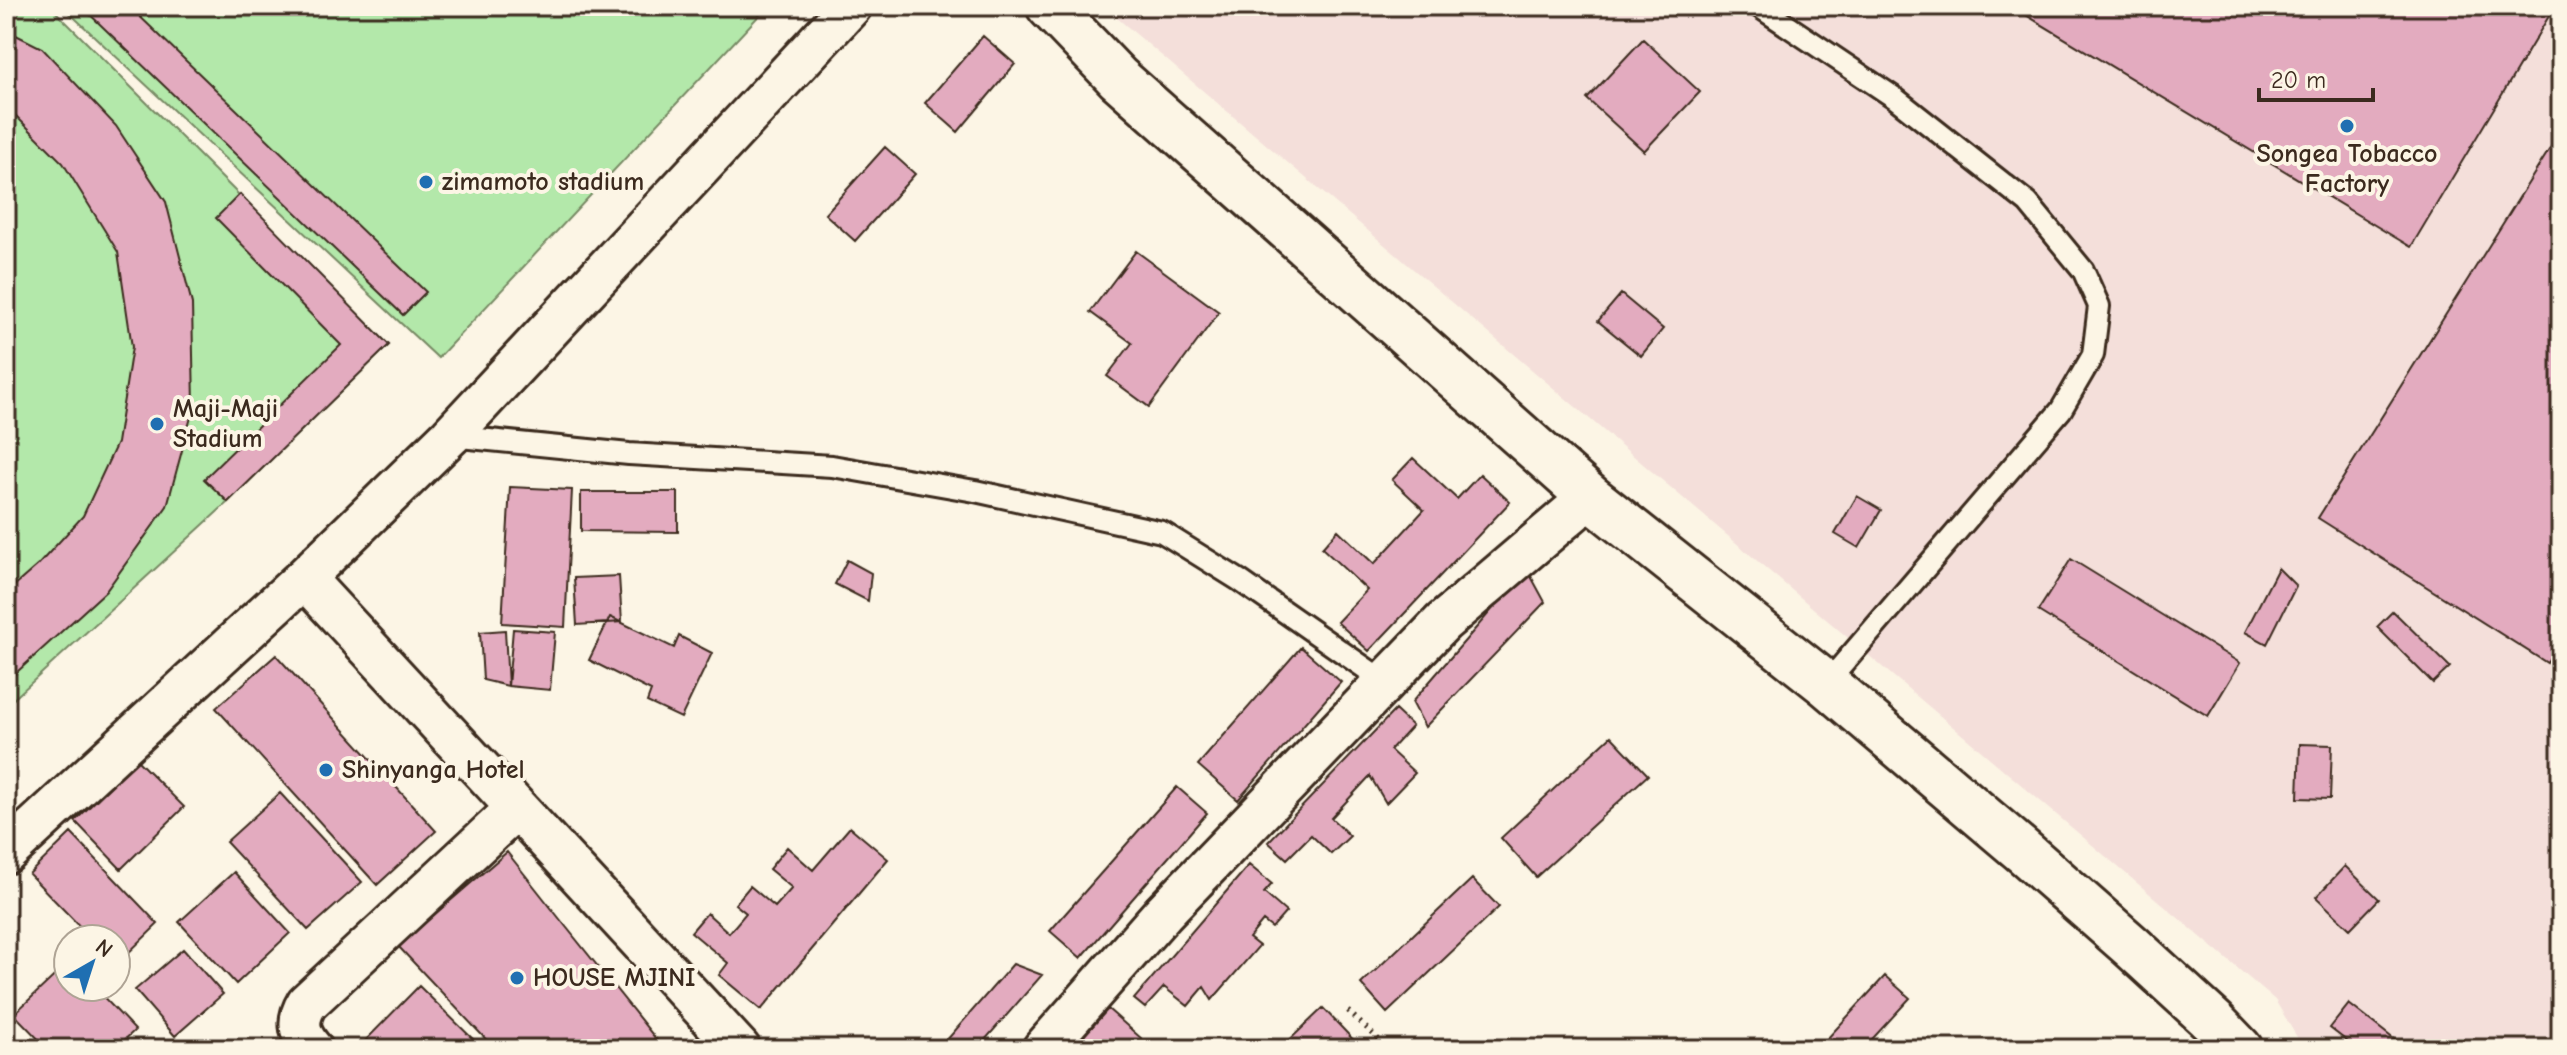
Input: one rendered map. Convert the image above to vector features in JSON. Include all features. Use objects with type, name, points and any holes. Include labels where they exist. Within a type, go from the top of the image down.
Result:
[{"type":"street","points":[[6,853],[304,578],[450,436],[851,6]]},
{"type":"street","points":[[1049,6],[1118,78],[1590,497],[1826,684],[2131,946],[2240,1049]]},
{"type":"street","points":[[1043,1049],[1163,913],[1443,622],[1590,497]]},
{"type":"street","points":[[304,578],[740,1049]]},
{"type":"street","points":[[312,1049],[304,1039],[300,1025],[299,1015],[307,1003],[516,809]]},
{"type":"lane","points":[[1758,6],[1895,98],[2028,203],[2083,270],[2099,306],[2093,355],[2061,410],[1826,684]]},
{"type":"lane","points":[[450,436],[629,454],[832,466],[975,491],[1162,532],[1239,580],[1385,682]]},
{"type":"path","points":[[1348,1011],[1389,1049]]},
{"type":"shaded area","points":[[1103,6],[2561,6],[2561,1049],[2304,1049],[2275,1000]]},
{"type":"green space","name":"Maji-Maji Stadium","points":[[6,6],[50,6],[389,345],[228,502],[6,706]]},
{"type":"green space","name":"zimamoto stadium","points":[[62,6],[768,6],[438,358]]},
{"type":"building","points":[[81,6],[129,6],[426,292],[403,315]]},
{"type":"building","name":"Songea Tobacco Factory","points":[[2011,6],[2555,6],[2411,247]]},
{"type":"building","points":[[6,30],[42,48],[116,126],[166,202],[192,304],[194,406],[167,506],[106,591],[6,682],[6,593],[38,565],[83,516],[117,443],[132,347],[118,252],[63,163],[6,106]]},
{"type":"building","points":[[983,36],[1015,64],[958,132],[925,103]]},
{"type":"building","points":[[1643,39],[1700,92],[1644,151],[1587,99]]},
{"type":"building","points":[[2561,131],[2561,641],[2547,663],[2318,518]]},
{"type":"building","points":[[885,147],[915,174],[855,241],[825,214]]},
{"type":"building","points":[[240,194],[389,345],[228,502],[204,479],[341,345],[216,218]]},
{"type":"building","points":[[1136,251],[1219,312],[1149,407],[1107,376],[1132,343],[1090,312]]},
{"type":"building","points":[[1621,294],[1663,329],[1641,356],[1598,321]]},
{"type":"building","points":[[1413,458],[1457,499],[1480,474],[1510,502],[1369,651],[1337,622],[1367,590],[1322,548],[1338,530],[1374,564],[1424,510],[1392,480]]},
{"type":"building","points":[[510,487],[572,490],[565,627],[502,623]]},
{"type":"building","points":[[581,492],[678,492],[678,532],[581,531]]},
{"type":"building","points":[[1857,496],[1881,510],[1859,548],[1835,534]]},
{"type":"building","points":[[2071,559],[2240,663],[2208,716],[2038,611]]},
{"type":"building","points":[[847,560],[871,573],[868,601],[835,584]]},
{"type":"building","points":[[2278,568],[2296,586],[2267,644],[2245,632]]},
{"type":"building","points":[[1527,569],[1545,602],[1425,727],[1412,702]]},
{"type":"building","points":[[619,576],[622,622],[577,625],[574,578]]},
{"type":"building","points":[[2393,611],[2450,667],[2433,683],[2377,627]]},
{"type":"building","points":[[610,617],[674,648],[679,636],[712,653],[681,718],[647,702],[651,691],[589,660]]},
{"type":"building","points":[[513,629],[555,632],[550,690],[508,686]]},
{"type":"building","points":[[505,630],[508,686],[483,680],[480,632]]},
{"type":"building","points":[[1301,647],[1341,682],[1238,800],[1198,765]]},
{"type":"building","name":"Shinyanga Hotel","points":[[276,655],[436,831],[377,885],[216,708]]},
{"type":"building","points":[[1395,710],[1412,726],[1390,750],[1415,773],[1386,803],[1370,776],[1331,818],[1350,836],[1331,854],[1311,835],[1287,859],[1268,842]]},
{"type":"building","points":[[1611,736],[1648,775],[1536,877],[1501,838]]},
{"type":"building","points":[[2300,744],[2332,745],[2330,799],[2298,798]]},
{"type":"building","points":[[137,760],[184,807],[121,869],[75,821]]},
{"type":"building","points":[[1177,787],[1207,813],[1081,958],[1050,931]]},
{"type":"building","points":[[280,793],[362,882],[308,930],[226,842]]},
{"type":"building","points":[[850,827],[888,859],[761,1010],[719,975],[728,963],[691,932],[707,913],[729,933],[746,913],[735,904],[750,886],[775,907],[792,888],[769,869],[787,847],[813,870]]},
{"type":"building","points":[[71,833],[158,924],[132,949],[132,923],[76,923],[29,874]]},
{"type":"building","name":"HOUSE MJINI","points":[[507,852],[664,1049],[495,1049],[398,946]]},
{"type":"building","points":[[1249,865],[1272,884],[1264,893],[1286,912],[1272,928],[1263,921],[1249,938],[1259,946],[1212,1000],[1204,987],[1188,1006],[1164,987],[1145,1008],[1134,999]]},
{"type":"building","points":[[2345,866],[2379,899],[2350,929],[2316,897]]},
{"type":"building","points":[[234,872],[290,933],[236,984],[179,922]]},
{"type":"building","points":[[1472,879],[1499,907],[1387,1013],[1361,984]]},
{"type":"building","points":[[183,949],[223,994],[175,1036],[135,990]]},
{"type":"building","points":[[1013,964],[1042,975],[977,1049],[939,1049]]},
{"type":"building","points":[[1885,976],[1910,998],[1863,1049],[1836,1049],[1826,1040]]},
{"type":"building","points":[[52,978],[52,1003],[109,1003],[135,1030],[115,1049],[48,1049],[14,1014]]},
{"type":"building","points":[[419,986],[483,1049],[357,1049]]},
{"type":"building","points":[[2349,1004],[2395,1040],[2389,1049],[2357,1049],[2330,1028]]},
{"type":"building","points":[[1323,1008],[1362,1049],[1280,1049]]},
{"type":"building","points":[[1108,1009],[1142,1039],[1133,1049],[1072,1049]]},
{"type":"place","name":"Songea Tobacco Factory","points":[[2347,126]]},
{"type":"place","name":"zimamoto stadium","points":[[426,182]]},
{"type":"place","name":"Maji-Maji Stadium","points":[[157,424]]},
{"type":"place","name":"Shinyanga Hotel","points":[[326,770]]},
{"type":"place","name":"HOUSE MJINI","points":[[517,978]]}]
